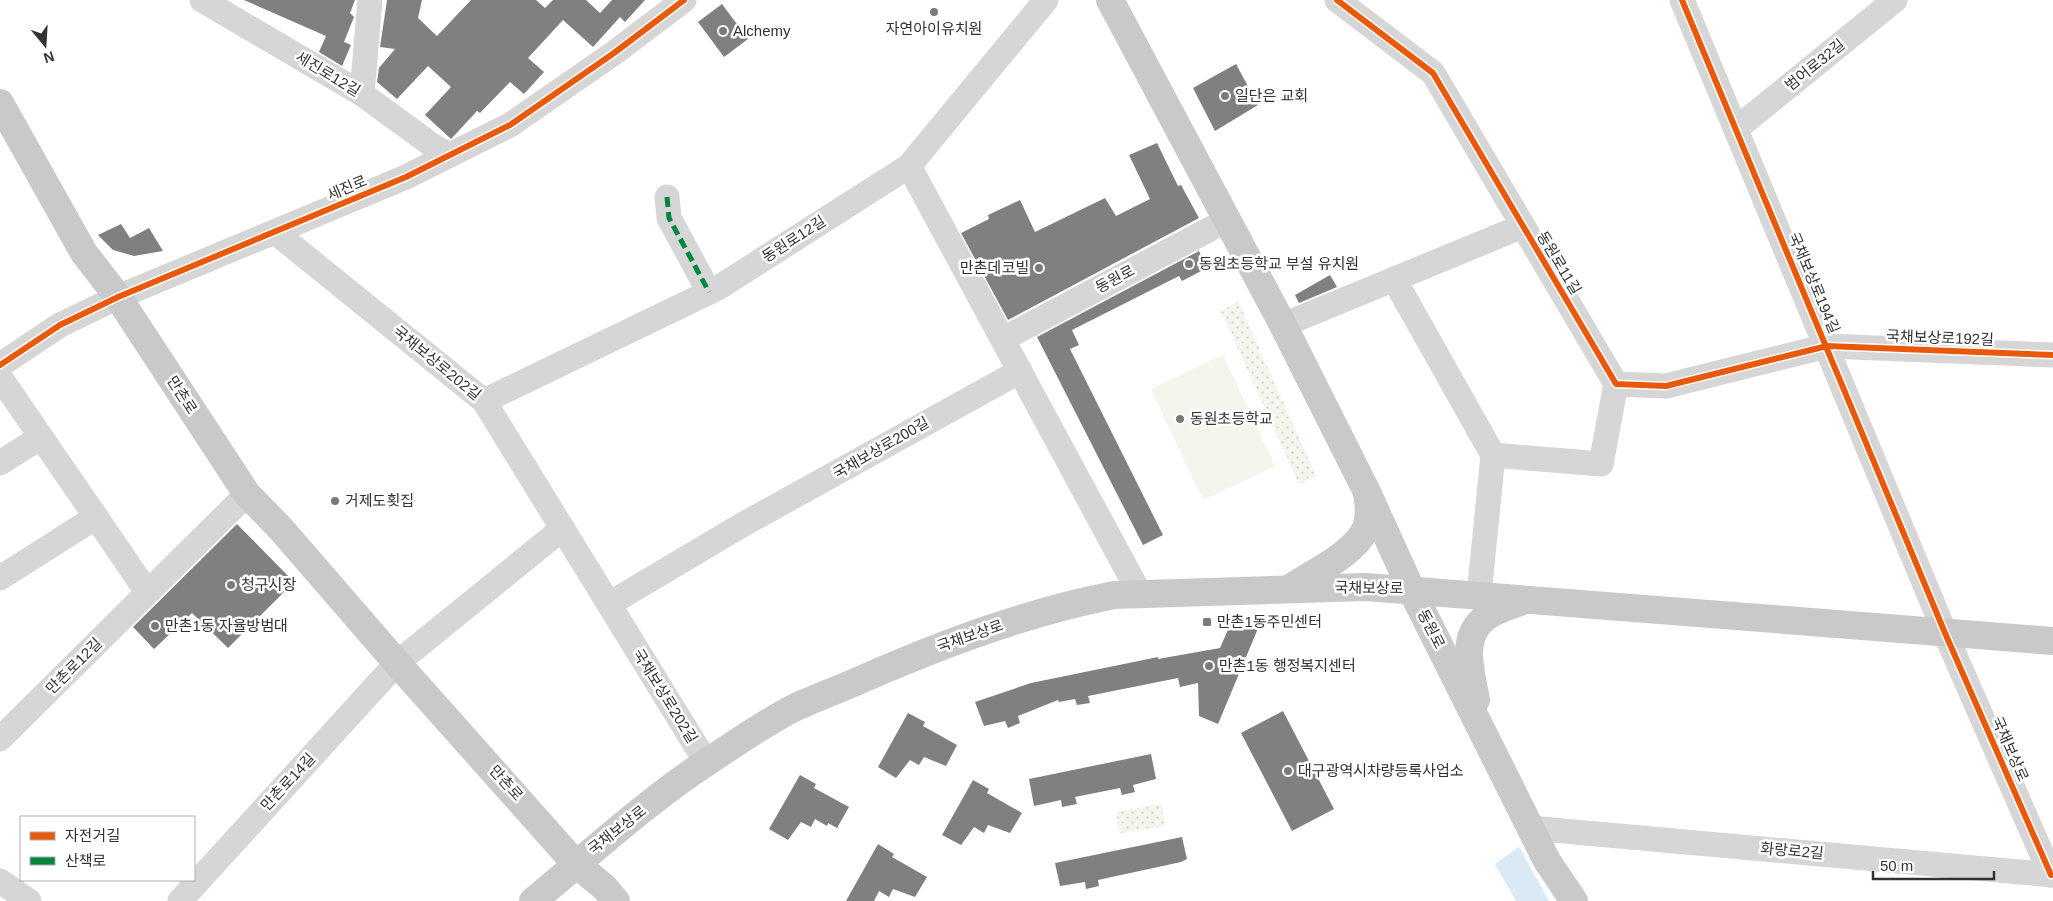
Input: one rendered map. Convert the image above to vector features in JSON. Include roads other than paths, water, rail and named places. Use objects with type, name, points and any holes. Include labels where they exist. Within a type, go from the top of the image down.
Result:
[{"type":"main road","name":"동원로","points":[[1110,0],[1283,325],[1367,492],[1411,589],[1530,828],[1547,861],[1574,901]]},
{"type":"main road","name":"만촌로","points":[[0,103],[84,253],[118,297],[247,494],[281,529],[397,664],[575,863],[605,888],[616,901]]},
{"type":"main road","points":[[1289,588],[1336,559],[1356,542],[1366,528],[1369,507],[1367,492]]},
{"type":"main road","name":"국채보상로","points":[[533,901],[575,863],[706,762],[793,709],[925,652],[1024,617],[1078,602],[1114,595],[1289,588],[1366,587],[1411,589],[2053,641]]},
{"type":"main road","points":[[1480,728],[1468,656],[1471,635],[1486,616],[1528,599]]},
{"type":"street","name":"세진로12길","points":[[202,0],[362,94],[436,148],[450,155]]},
{"type":"street","points":[[362,94],[370,0]]},
{"type":"street","name":"세진로","points":[[0,365],[60,325],[118,297],[406,177],[515,122],[684,0]]},
{"type":"street","name":"동원로12길","points":[[484,401],[709,292],[909,166],[1046,0]]},
{"type":"street","name":"동원로11길","points":[[1338,0],[1433,73],[1616,384]]},
{"type":"street","name":"국채보상로194길","points":[[1682,0],[1944,632]]},
{"type":"street","name":"범어로32길","points":[[1736,130],[1895,0]]},
{"type":"street","points":[[909,166],[1140,594]]},
{"type":"street","points":[[667,197],[669,218],[709,292]]},
{"type":"street","name":"동원로","points":[[1003,339],[1227,220]]},
{"type":"street","points":[[1283,325],[1523,226]]},
{"type":"street","name":"국채보상로202길","points":[[276,232],[484,401],[706,762]]},
{"type":"street","points":[[1394,279],[1493,455],[1479,595]]},
{"type":"street","points":[[1493,455],[1601,464],[1616,384],[1666,386],[1827,346]]},
{"type":"street","name":"국채보상로192길","points":[[1827,346],[2053,355]]},
{"type":"street","name":"국채보상로200길","points":[[609,604],[742,526],[1020,371]]},
{"type":"street","points":[[0,378],[147,592]]},
{"type":"street","points":[[0,463],[41,437]]},
{"type":"street","name":"만촌로12길","points":[[0,739],[247,494]]},
{"type":"street","points":[[0,578],[96,517]]},
{"type":"street","points":[[397,664],[562,529]]},
{"type":"street","name":"국채보상로","points":[[1944,632],[2052,875]]},
{"type":"street","name":"만촌로14길","points":[[180,901],[397,664]]},
{"type":"street","name":"화랑로2길","points":[[1530,828],[2052,875]]},
{"type":"street","points":[[0,881],[29,901]]},
{"type":"place","name":"자연아이유치원","points":[[934,12]]},
{"type":"place","name":"Alchemy","points":[[723,31]]},
{"type":"place","name":"일단은 교회","points":[[1225,96]]},
{"type":"place","name":"동원초등학교 부설 유치원","points":[[1189,264]]},
{"type":"place","name":"만촌데코빌","points":[[1039,268]]},
{"type":"place","name":"동원초등학교","points":[[1180,419]]},
{"type":"place","name":"거제도횟집","points":[[335,501]]},
{"type":"place","name":"청구시장","points":[[231,585]]},
{"type":"place","name":"만촌1동주민센터","points":[[1207,622]]},
{"type":"place","name":"만촌1동 자율방범대","points":[[155,626]]},
{"type":"place","name":"만촌1동 행정복지센터","points":[[1209,666]]},
{"type":"place","name":"대구광역시차량등록사업소","points":[[1288,771]]}]
